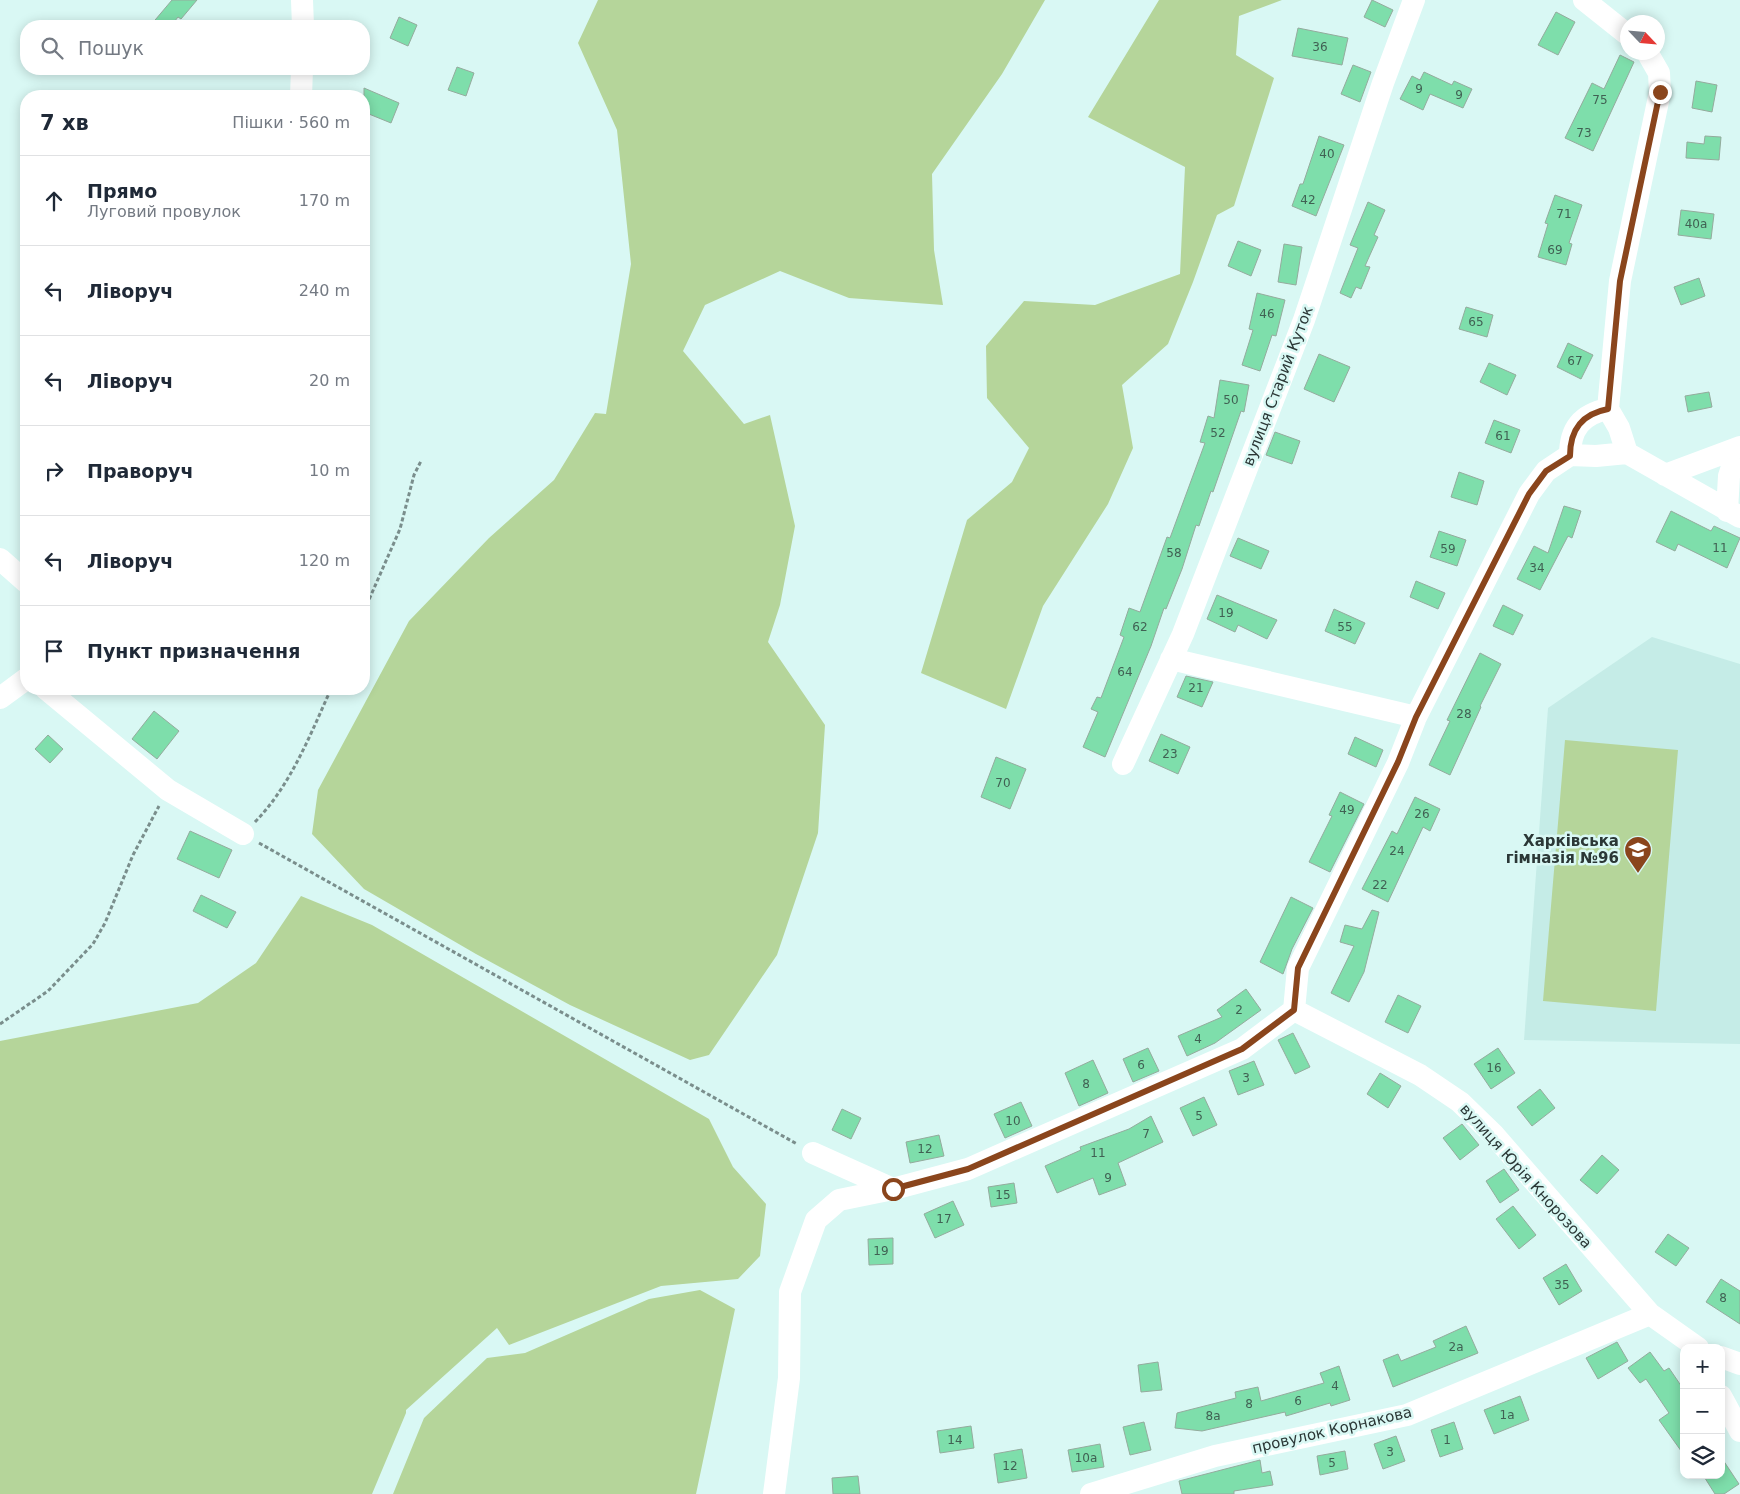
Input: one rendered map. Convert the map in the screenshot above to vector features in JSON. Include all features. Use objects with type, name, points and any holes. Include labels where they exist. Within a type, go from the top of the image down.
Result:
[{"type":"street","points":[[302,0],[303,20]]},
{"type":"street","name":"вулиця Старий Куток","points":[[1123,764],[1171,659],[1304,320],[1376,102],[1414,0]]},
{"type":"street","points":[[1584,0],[1620,28]]},
{"type":"street","points":[[1626,453],[1619,428],[1608,409],[1620,281],[1660,92],[1659,73],[1652,60]]},
{"type":"street","points":[[301,90],[302,75]]},
{"type":"street","points":[[1570,456],[1570,442],[1579,424],[1594,412],[1608,409]]},
{"type":"street","points":[[1665,475],[1739,448]]},
{"type":"street","points":[[1733,514],[1729,476],[1739,448]]},
{"type":"street","points":[[774,1494],[789,1378],[790,1292],[816,1220],[839,1200],[893,1189],[968,1169],[1242,1049],[1294,1010],[1298,968],[1398,762],[1416,717],[1529,494],[1546,471],[1570,456],[1626,453],[1733,514]]},
{"type":"street","points":[[0,559],[20,577]]},
{"type":"street","points":[[1171,659],[1416,717]]},
{"type":"street","points":[[0,698],[20,683]]},
{"type":"street","points":[[53,695],[168,790],[243,834]]},
{"type":"street","name":"вулиця Юрія Кнорозова","points":[[1294,1010],[1420,1075],[1460,1102],[1494,1135],[1650,1314],[1692,1344]]},
{"type":"street","points":[[813,1153],[893,1189]]},
{"type":"street","name":"провулок Корнакова","points":[[1091,1494],[1215,1456],[1407,1416],[1650,1314]]},
{"type":"street","points":[[1725,1358],[1740,1364]]},
{"type":"street","points":[[1725,1403],[1740,1431]]},
{"type":"path","points":[[370,597],[400,529],[414,475],[421,461]]},
{"type":"path","points":[[328,695],[303,752],[268,808],[243,834],[813,1153]]},
{"type":"path","points":[[0,1024],[48,990],[94,944],[105,923],[133,855],[168,790]]},
{"type":"shaded area","name":"Харківська гімназія №96","points":[[1652,637],[1740,664],[1740,1044],[1524,1040],[1548,708]]},
{"type":"green space","points":[[598,0],[1045,0],[1002,74],[932,174],[934,250],[943,305],[849,298],[780,271],[705,305],[683,351],[744,424],[770,415],[795,526],[780,605],[768,642],[825,725],[818,833],[777,955],[709,1055],[690,1060],[570,1005],[476,954],[364,889],[312,834],[318,790],[409,621],[489,538],[554,480],[595,413],[606,414],[631,264],[617,130],[578,43]]},
{"type":"green space","points":[[1159,0],[1282,0],[1239,16],[1236,55],[1274,78],[1234,206],[1217,215],[1168,344],[1122,385],[1133,448],[1108,504],[1043,606],[1006,709],[921,673],[967,520],[1012,482],[1029,448],[987,398],[986,346],[1024,301],[1095,305],[1180,274],[1185,167],[1088,117]]},
{"type":"green space","points":[[1565,740],[1678,750],[1656,1011],[1543,1001]]},
{"type":"green space","points":[[301,896],[372,925],[709,1119],[733,1167],[766,1204],[760,1256],[738,1279],[661,1286],[509,1345],[497,1328],[406,1410],[372,1494],[0,1494],[0,1041],[198,1003],[256,963]]},
{"type":"green space","points":[[700,1290],[735,1309],[696,1494],[393,1494],[424,1418],[487,1358],[525,1353],[649,1299]]},
{"type":"building","points":[[172,0],[197,0],[181,19],[178,17],[176,20],[155,20]]},
{"type":"building","points":[[1372,0],[1393,10],[1385,27],[1364,17]]},
{"type":"building","points":[[1556,12],[1575,22],[1558,55],[1538,45]]},
{"type":"building","points":[[399,17],[417,25],[408,46],[390,38]]},
{"type":"building","points":[[1298,28],[1348,38],[1342,65],[1292,56]]},
{"type":"building","points":[[1620,55],[1620,60],[1634,62],[1593,151],[1565,138],[1592,83],[1604,89]]},
{"type":"building","points":[[1353,65],[1371,72],[1360,102],[1341,94]]},
{"type":"building","points":[[457,67],[474,73],[466,96],[448,90]]},
{"type":"building","points":[[1424,72],[1452,85],[1454,81],[1472,89],[1463,108],[1430,94],[1423,110],[1400,99],[1412,76],[1420,80]]},
{"type":"building","points":[[1696,81],[1717,85],[1712,112],[1692,108]]},
{"type":"building","points":[[370,91],[399,103],[391,123],[370,114]]},
{"type":"building","points":[[1319,136],[1344,145],[1316,216],[1292,206],[1300,184],[1303,184]]},
{"type":"building","points":[[1705,136],[1721,137],[1719,160],[1686,158],[1687,142],[1704,144]]},
{"type":"building","points":[[1555,195],[1582,205],[1569,243],[1572,244],[1566,265],[1538,257],[1548,224],[1545,223]]},
{"type":"building","points":[[1368,202],[1385,210],[1374,235],[1378,237],[1365,266],[1370,267],[1361,289],[1356,287],[1351,298],[1340,293],[1358,248],[1350,245]]},
{"type":"building","points":[[1681,210],[1714,214],[1711,239],[1678,235]]},
{"type":"building","points":[[1238,241],[1261,250],[1251,276],[1228,266]]},
{"type":"building","points":[[1284,244],[1302,247],[1296,285],[1278,282]]},
{"type":"building","points":[[1699,278],[1705,296],[1681,305],[1674,287]]},
{"type":"building","points":[[1257,293],[1285,300],[1276,336],[1272,335],[1260,371],[1242,365],[1253,330],[1249,329]]},
{"type":"building","points":[[1466,307],[1493,315],[1487,337],[1459,329]]},
{"type":"building","points":[[1568,343],[1593,355],[1581,379],[1557,367]]},
{"type":"building","points":[[1319,354],[1350,367],[1334,402],[1304,389]]},
{"type":"building","points":[[1489,363],[1516,375],[1507,395],[1480,382]]},
{"type":"building","points":[[1220,380],[1249,385],[1244,412],[1241,411],[1213,492],[1211,491],[1199,526],[1196,525],[1182,569],[1166,609],[1164,608],[1151,646],[1105,757],[1083,747],[1098,712],[1091,709],[1097,697],[1101,698],[1124,637],[1120,635],[1129,608],[1140,612],[1167,537],[1170,538],[1205,443],[1200,442],[1208,416],[1214,418]]},
{"type":"building","points":[[1709,392],[1712,407],[1688,412],[1685,396]]},
{"type":"building","points":[[1494,420],[1520,430],[1511,453],[1485,443]]},
{"type":"building","points":[[1275,432],[1300,441],[1292,464],[1266,455]]},
{"type":"building","points":[[1459,472],[1484,481],[1477,505],[1451,497]]},
{"type":"building","points":[[1564,506],[1581,511],[1572,538],[1568,536],[1540,590],[1517,579],[1534,546],[1548,553]]},
{"type":"building","points":[[1671,511],[1711,531],[1714,526],[1740,538],[1727,568],[1678,544],[1675,551],[1656,542]]},
{"type":"building","points":[[1439,531],[1466,540],[1457,566],[1430,557]]},
{"type":"building","points":[[1238,538],[1269,551],[1261,569],[1230,556]]},
{"type":"building","points":[[1416,581],[1445,593],[1438,609],[1410,597]]},
{"type":"building","points":[[1217,595],[1277,620],[1267,639],[1238,625],[1235,632],[1207,619]]},
{"type":"building","points":[[1503,605],[1523,615],[1513,635],[1493,626]]},
{"type":"building","points":[[1334,609],[1365,623],[1355,644],[1325,631]]},
{"type":"building","points":[[1480,653],[1501,664],[1480,706],[1450,775],[1429,765],[1450,721],[1447,720]]},
{"type":"building","points":[[1186,676],[1213,682],[1202,707],[1177,697]]},
{"type":"building","points":[[154,711],[179,731],[157,759],[132,739]]},
{"type":"building","points":[[1161,734],[1190,747],[1178,774],[1149,761]]},
{"type":"building","points":[[48,735],[63,749],[50,763],[35,749]]},
{"type":"building","points":[[1355,737],[1383,750],[1376,767],[1348,754]]},
{"type":"building","points":[[996,757],[1026,769],[1010,809],[981,797]]},
{"type":"building","points":[[1340,792],[1364,804],[1330,872],[1309,862],[1332,816],[1329,815]]},
{"type":"building","points":[[1415,797],[1440,809],[1430,831],[1423,827],[1388,902],[1362,889],[1392,831],[1397,834]]},
{"type":"building","points":[[190,831],[232,850],[219,878],[177,859]]},
{"type":"building","points":[[201,895],[236,912],[227,928],[193,911]]},
{"type":"building","points":[[1291,897],[1313,908],[1292,949],[1283,974],[1260,962]]},
{"type":"building","points":[[1372,910],[1379,912],[1364,972],[1349,1002],[1331,993],[1354,946],[1340,942],[1345,925],[1362,929]]},
{"type":"building","points":[[1246,989],[1261,1010],[1215,1043],[1187,1056],[1178,1036],[1222,1017],[1217,1010]]},
{"type":"building","points":[[1398,995],[1421,1006],[1408,1033],[1385,1022]]},
{"type":"building","points":[[1293,1033],[1310,1067],[1295,1074],[1278,1040]]},
{"type":"building","points":[[1148,1048],[1159,1071],[1133,1082],[1123,1059]]},
{"type":"building","points":[[1498,1048],[1515,1073],[1491,1089],[1474,1064]]},
{"type":"building","points":[[1093,1060],[1108,1093],[1079,1106],[1065,1073]]},
{"type":"building","points":[[1254,1061],[1264,1085],[1238,1095],[1229,1071]]},
{"type":"building","points":[[1380,1073],[1401,1086],[1388,1108],[1367,1094]]},
{"type":"building","points":[[1540,1089],[1555,1108],[1532,1126],[1517,1107]]},
{"type":"building","points":[[1204,1097],[1217,1125],[1193,1136],[1180,1108]]},
{"type":"building","points":[[1021,1102],[1032,1126],[1005,1138],[994,1114]]},
{"type":"building","points":[[842,1109],[861,1118],[851,1139],[832,1130]]},
{"type":"building","points":[[1151,1116],[1163,1142],[1118,1163],[1126,1185],[1099,1195],[1093,1178],[1057,1193],[1045,1166],[1081,1150],[1080,1147],[1129,1129]]},
{"type":"building","points":[[1462,1124],[1479,1145],[1460,1160],[1443,1138]]},
{"type":"building","points":[[939,1135],[944,1156],[910,1163],[906,1142]]},
{"type":"building","points":[[1602,1155],[1619,1170],[1597,1194],[1580,1180]]},
{"type":"building","points":[[1504,1169],[1519,1190],[1500,1203],[1486,1181]]},
{"type":"building","points":[[1014,1183],[1017,1203],[991,1207],[988,1187]]},
{"type":"building","points":[[953,1201],[964,1225],[935,1238],[924,1214]]},
{"type":"building","points":[[1513,1206],[1536,1235],[1519,1249],[1496,1219]]},
{"type":"building","points":[[1668,1234],[1689,1248],[1676,1266],[1655,1252]]},
{"type":"building","points":[[893,1238],[893,1264],[869,1265],[868,1239]]},
{"type":"building","points":[[1566,1264],[1582,1291],[1559,1305],[1543,1278]]},
{"type":"building","points":[[1721,1279],[1740,1291],[1740,1324],[1706,1302]]},
{"type":"building","points":[[1466,1326],[1478,1353],[1393,1387],[1383,1360],[1398,1354],[1401,1361],[1436,1347],[1433,1341]]},
{"type":"building","points":[[1617,1342],[1628,1361],[1598,1379],[1586,1358]]},
{"type":"building","points":[[1650,1352],[1664,1371],[1669,1368],[1680,1384],[1680,1449],[1659,1420],[1669,1413],[1646,1379],[1640,1383],[1628,1368]]},
{"type":"building","points":[[1158,1362],[1162,1390],[1141,1392],[1138,1365]]},
{"type":"building","points":[[1339,1366],[1350,1400],[1331,1406],[1330,1403],[1286,1416],[1285,1412],[1202,1431],[1175,1428],[1177,1413],[1236,1398],[1235,1392],[1258,1387],[1261,1401],[1324,1383],[1320,1373]]},
{"type":"building","points":[[1520,1396],[1529,1420],[1494,1434],[1484,1410]]},
{"type":"building","points":[[1144,1422],[1151,1450],[1130,1455],[1123,1427]]},
{"type":"building","points":[[1454,1422],[1463,1449],[1440,1457],[1431,1430]]},
{"type":"building","points":[[971,1426],[974,1448],[940,1453],[937,1431]]},
{"type":"building","points":[[1396,1436],[1405,1461],[1383,1469],[1374,1444]]},
{"type":"building","points":[[1100,1444],[1104,1467],[1072,1472],[1068,1450]]},
{"type":"building","points":[[1022,1449],[1027,1478],[998,1483],[994,1454]]},
{"type":"building","points":[[1345,1451],[1348,1469],[1320,1475],[1317,1456]]},
{"type":"building","points":[[1260,1460],[1262,1473],[1270,1471],[1273,1485],[1234,1491],[1234,1494],[1182,1494],[1179,1481]]},
{"type":"building","points":[[1725,1463],[1739,1484],[1724,1494],[1715,1494],[1706,1479],[1725,1479]]},
{"type":"building","points":[[858,1476],[860,1494],[833,1494],[832,1478]]},
{"type":"place","name":"Харківська гімназія №96","points":[[1638,874]]},
{"type":"route","points":[[893,1189],[968,1169],[1242,1049],[1294,1010],[1298,968],[1398,762],[1416,717],[1529,494],[1546,471],[1570,456],[1570,442],[1574,429],[1583,418],[1594,412],[1608,409],[1620,281],[1660,92]]}]
